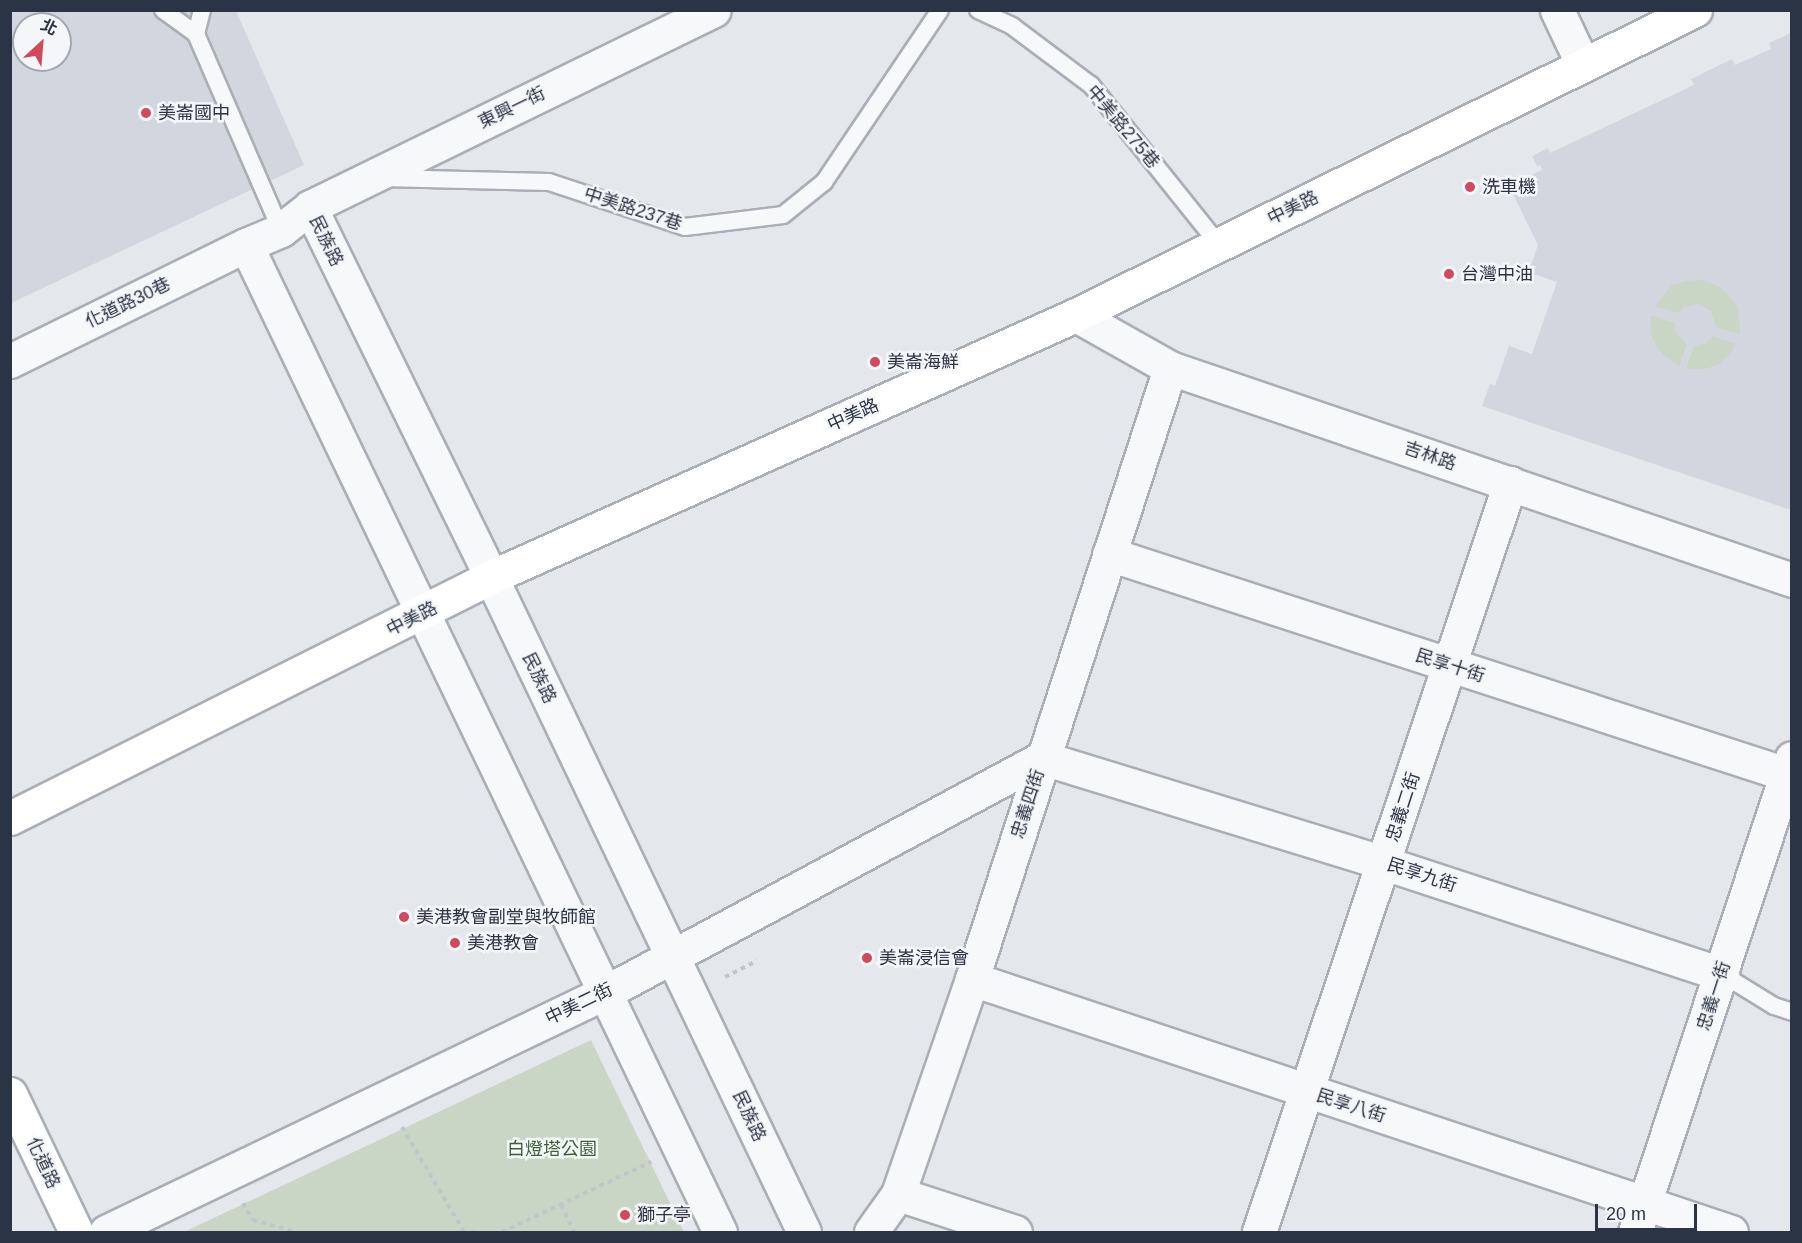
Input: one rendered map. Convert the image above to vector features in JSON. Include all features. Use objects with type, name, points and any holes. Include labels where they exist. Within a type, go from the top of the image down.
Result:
[{"type":"street","name":"東興一街","points":[[310,207],[714,10]]},
{"type":"street","points":[[1557,10],[1583,65]]},
{"type":"street","name":"中美路","points":[[10,818],[491,577],[1076,315],[1695,10]]},
{"type":"street","name":"民族路","points":[[246,244],[281,230],[310,207],[491,577],[804,1233]]},
{"type":"street","points":[[246,244],[720,1233]]},
{"type":"street","name":"化道路30巷","points":[[10,360],[246,244]]},
{"type":"street","name":"吉林路","points":[[1076,315],[1170,368],[1791,580]]},
{"type":"street","name":"忠義四街","points":[[871,1233],[898,1194],[972,979],[1170,368]]},
{"type":"street","name":"忠義二街","points":[[1260,1233],[1510,483]]},
{"type":"street","name":"民享十街","points":[[1108,554],[1450,666],[1790,770]]},
{"type":"street","name":"民享九街","points":[[1043,758],[1384,862],[1722,974]]},
{"type":"street","name":"中美二街","points":[[106,1233],[606,992],[1043,758]]},
{"type":"street","name":"忠義一街","points":[[1640,1218],[1790,770]]},
{"type":"street","name":"民享八街","points":[[972,979],[1306,1091],[1640,1218],[1731,1233]]},
{"type":"street","name":"化道路","points":[[10,1094],[76,1233]]},
{"type":"street","points":[[898,1194],[1015,1233]]},
{"type":"lane","points":[[163,10],[196,34],[281,230]]},
{"type":"lane","points":[[196,34],[202,10]]},
{"type":"lane","name":"中美路237巷","points":[[368,178],[549,182],[685,227],[783,215],[824,182],[940,10]]},
{"type":"lane","name":"中美路275巷","points":[[978,10],[1012,26],[1091,85],[1219,245]]},
{"type":"lane","name":"民享九街","points":[[1722,974],[1774,1006],[1791,1012]]},
{"type":"path","points":[[725,977],[758,961]]},
{"type":"path","points":[[385,1098],[464,1233]]},
{"type":"path","points":[[502,1233],[680,1148]]},
{"type":"path","points":[[227,1174],[253,1220],[296,1233]]},
{"type":"path","points":[[561,1204],[574,1233]]},
{"type":"path","points":[[471,1233],[480,1233]]},
{"type":"shaded area","name":"美崙國中","points":[[10,11],[236,11],[304,165],[11,303]]},
{"type":"shaded area","points":[[1791,33],[1791,510],[1482,406],[1490,384],[1495,386],[1509,346],[1532,354],[1557,282],[1534,274],[1536,266],[1531,265],[1538,245],[1512,192],[1519,189],[1516,182],[1542,170],[1532,156],[1548,148],[1550,153],[1694,85],[1691,79],[1732,59],[1735,65],[1771,49],[1769,43]]},
{"type":"green space","points":[[1702,280],[1717,285],[1729,295],[1738,308],[1740,334],[1716,327],[1711,311],[1699,304],[1684,307],[1678,313],[1655,306],[1671,286],[1686,281]]},
{"type":"green space","points":[[1651,315],[1675,323],[1676,333],[1687,344],[1679,366],[1662,354],[1653,341],[1650,326]]},
{"type":"green space","points":[[1713,336],[1736,344],[1731,353],[1719,364],[1705,369],[1686,369],[1694,346],[1706,343]]},
{"type":"green space","name":"白燈塔公園","points":[[591,1040],[684,1232],[184,1232]]},
{"type":"place","name":"美崙國中","points":[[146,113]]},
{"type":"place","name":"洗車機","points":[[1470,187]]},
{"type":"place","name":"台灣中油","points":[[1449,274]]},
{"type":"place","name":"美崙海鮮","points":[[875,362]]},
{"type":"place","name":"美港教會副堂與牧師館","points":[[404,917]]},
{"type":"place","name":"美港教會","points":[[455,943]]},
{"type":"place","name":"美崙浸信會","points":[[867,958]]},
{"type":"place","name":"獅子亭","points":[[625,1215]]}]
